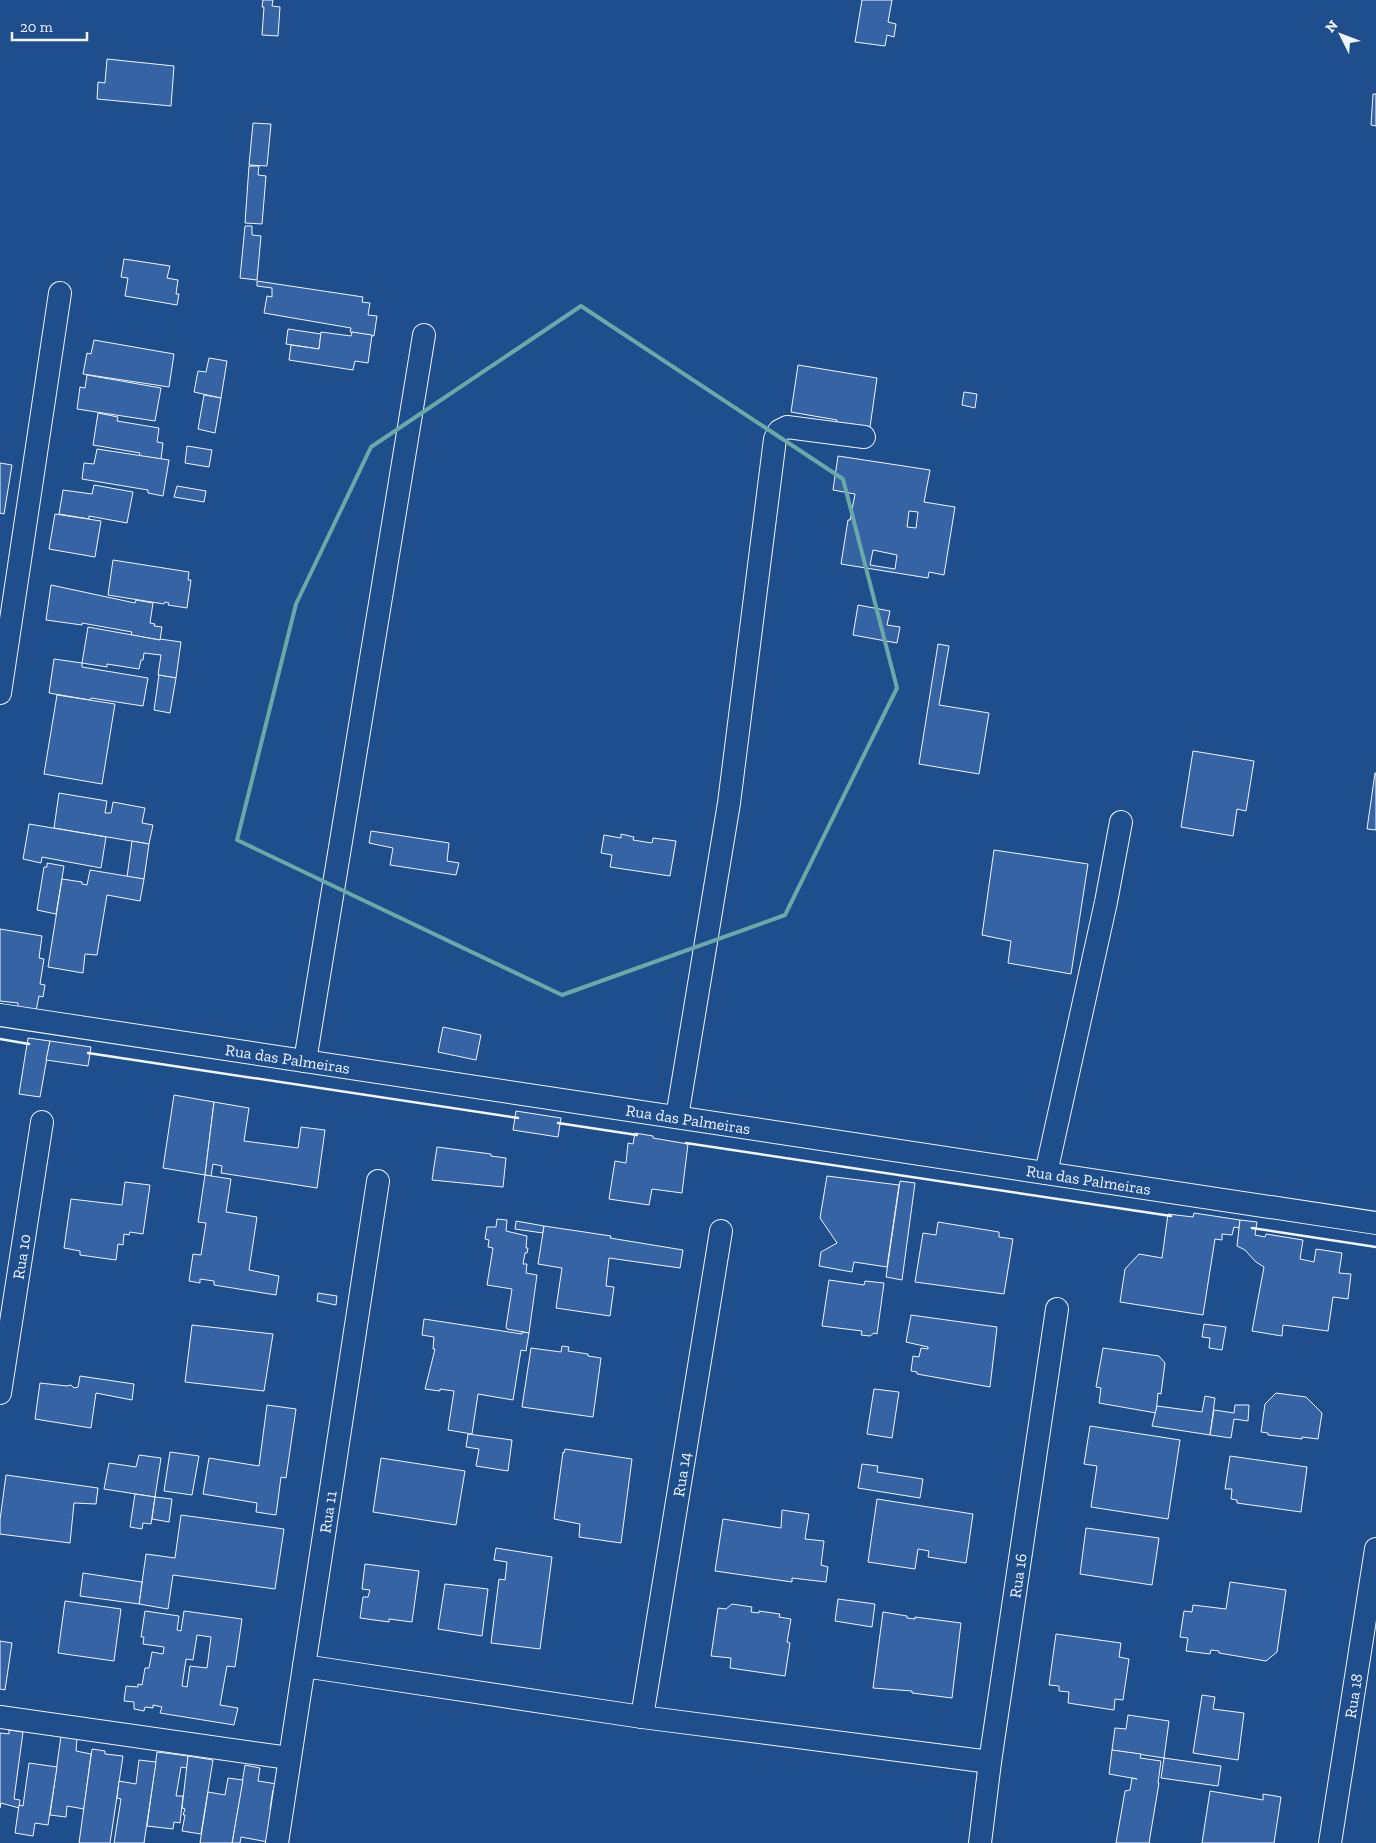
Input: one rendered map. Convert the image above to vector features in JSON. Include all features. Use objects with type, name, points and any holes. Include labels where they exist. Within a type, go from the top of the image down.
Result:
[{"type":"street","points":[[0,693],[60,293]]},
{"type":"street","points":[[305,1061],[424,335]]},
{"type":"street","points":[[677,1117],[728,803],[775,439],[779,431],[787,427],[864,437]]},
{"type":"street","points":[[1046,1173],[1106,902],[1121,822]]},
{"type":"street","name":"Rua das Palmeiras","points":[[0,1015],[1376,1223]]},
{"type":"street","name":"Rua 10","points":[[0,1393],[42,1122]]},
{"type":"street","name":"Rua 11","points":[[277,1843],[378,1182]]},
{"type":"street","name":"Rua 14","points":[[642,1717],[721,1231]]},
{"type":"street","name":"Rua 16","points":[[980,1843],[990,1762],[1057,1308]]},
{"type":"street","name":"Rua 18","points":[[1330,1843],[1376,1549]]},
{"type":"street","points":[[304,1666],[642,1717],[990,1762]]},
{"type":"street","points":[[0,1717],[289,1758]]},
{"type":"highlighted area","points":[[581,306],[843,479],[897,688],[785,915],[562,995],[237,840],[296,604],[371,447]]},
{"type":"building","points":[[263,0],[273,0],[272,6],[280,7],[278,36],[262,35]]},
{"type":"building","points":[[862,0],[892,0],[888,22],[896,24],[894,37],[887,35],[885,46],[855,42]]},
{"type":"building","points":[[107,59],[174,66],[171,106],[97,99],[98,82],[105,83]]},
{"type":"building","points":[[1373,94],[1376,94],[1376,126],[1371,125]]},
{"type":"building","points":[[253,123],[271,124],[267,166],[249,165]]},
{"type":"building","points":[[249,166],[259,166],[258,175],[266,176],[262,224],[245,223]]},
{"type":"building","points":[[245,226],[252,226],[252,235],[261,236],[257,280],[240,278]]},
{"type":"building","points":[[124,259],[170,266],[167,278],[178,280],[176,294],[179,294],[177,305],[125,296],[128,278],[121,277]]},
{"type":"building","points":[[257,281],[363,297],[362,302],[370,303],[368,315],[377,316],[374,336],[350,332],[351,328],[264,313],[267,296],[272,297],[272,288],[257,286]]},
{"type":"building","points":[[288,329],[321,334],[319,349],[286,344]]},
{"type":"building","points":[[321,332],[351,336],[352,332],[372,335],[368,363],[355,361],[353,370],[289,360],[291,345],[319,349]]},
{"type":"building","points":[[94,340],[174,354],[169,387],[83,374],[87,353],[91,354]]},
{"type":"building","points":[[209,358],[227,361],[221,398],[194,392],[198,371],[206,372]]},
{"type":"building","points":[[798,365],[877,378],[870,427],[791,412]]},
{"type":"building","points":[[87,375],[161,388],[155,421],[77,409],[80,387],[85,388]]},
{"type":"building","points":[[964,392],[977,394],[975,408],[962,405]]},
{"type":"building","points":[[204,395],[221,398],[215,433],[198,429]]},
{"type":"building","points":[[98,413],[118,417],[117,421],[159,428],[157,442],[163,443],[161,459],[139,456],[140,453],[93,445]]},
{"type":"building","points":[[187,446],[212,450],[209,467],[185,463]]},
{"type":"building","points":[[97,449],[169,460],[163,496],[148,493],[148,490],[82,479],[84,463],[94,464]]},
{"type":"building","points":[[838,456],[930,470],[924,502],[955,507],[944,575],[929,572],[928,578],[841,564],[848,520],[850,520],[855,494],[833,490]],"holes":[[[909,511],[918,512],[916,528],[907,527]],[[873,550],[897,555],[895,569],[870,565]]]},
{"type":"building","points":[[0,463],[12,465],[4,514],[0,513]]},
{"type":"building","points":[[94,485],[133,492],[127,523],[89,516],[89,519],[59,514],[63,490],[92,494]]},
{"type":"building","points":[[177,486],[206,491],[204,502],[174,497]]},
{"type":"building","points":[[55,514],[101,521],[95,557],[49,549]]},
{"type":"building","points":[[113,560],[189,572],[188,580],[191,580],[187,608],[168,605],[169,603],[165,602],[164,604],[108,595]]},
{"type":"building","points":[[51,585],[135,603],[136,600],[153,603],[150,623],[155,624],[154,626],[162,627],[160,640],[131,635],[132,632],[82,623],[82,625],[46,620]]},
{"type":"building","points":[[858,605],[890,611],[887,625],[900,627],[897,643],[853,635]]},
{"type":"building","points":[[88,627],[181,642],[176,678],[158,675],[161,655],[144,653],[139,669],[107,664],[107,667],[82,663]]},
{"type":"building","points":[[938,644],[949,646],[939,705],[989,713],[979,774],[919,764]]},
{"type":"building","points":[[54,659],[82,663],[82,667],[148,678],[143,706],[49,693]]},
{"type":"building","points":[[159,675],[176,678],[170,713],[154,710]]},
{"type":"building","points":[[57,695],[115,704],[102,784],[44,774]]},
{"type":"building","points":[[1193,751],[1254,761],[1246,811],[1237,809],[1233,836],[1181,827]]},
{"type":"building","points":[[1376,773],[1376,830],[1367,829]]},
{"type":"building","points":[[59,793],[107,801],[105,813],[111,813],[113,802],[145,808],[142,823],[153,825],[149,844],[54,828]]},
{"type":"building","points":[[29,824],[106,837],[101,868],[42,857],[41,863],[23,859]]},
{"type":"building","points":[[371,831],[449,843],[447,861],[459,863],[456,875],[390,865],[393,848],[369,843]]},
{"type":"building","points":[[621,834],[634,837],[633,840],[652,843],[653,838],[676,841],[670,876],[610,867],[612,855],[601,853],[604,835],[621,838]]},
{"type":"building","points":[[132,841],[149,844],[144,879],[127,877]]},
{"type":"building","points":[[994,850],[1088,864],[1071,974],[1008,963],[1011,941],[982,935]]},
{"type":"building","points":[[47,863],[64,866],[56,914],[37,910],[44,867],[47,867]]},
{"type":"building","points":[[90,870],[144,879],[140,901],[107,895],[97,955],[85,954],[83,973],[48,967],[62,879],[82,882],[82,884],[87,885]]},
{"type":"building","points":[[0,929],[42,936],[39,958],[44,959],[40,984],[45,985],[43,997],[39,996],[36,1011],[18,1008],[18,1003],[0,1001]]},
{"type":"building","points":[[443,1027],[481,1035],[476,1060],[438,1052]]},
{"type":"building","points":[[28,1038],[50,1041],[40,1097],[19,1094]]},
{"type":"building","points":[[50,1041],[91,1047],[88,1066],[46,1060]]},
{"type":"building","points":[[174,1095],[214,1102],[205,1175],[163,1168]]},
{"type":"building","points":[[214,1102],[249,1108],[244,1141],[298,1148],[301,1127],[325,1130],[317,1188],[221,1173],[222,1166],[213,1164],[211,1176],[205,1175]]},
{"type":"building","points":[[516,1111],[561,1118],[558,1137],[513,1130]]},
{"type":"building","points":[[635,1133],[688,1144],[682,1193],[652,1189],[649,1205],[609,1199],[615,1161],[626,1163],[628,1143],[633,1144]]},
{"type":"building","points":[[437,1147],[491,1154],[491,1156],[506,1158],[503,1187],[432,1180]]},
{"type":"building","points":[[205,1175],[231,1179],[226,1212],[257,1217],[249,1270],[279,1276],[276,1295],[214,1285],[214,1281],[200,1279],[200,1283],[189,1281],[193,1254],[201,1255],[206,1223],[198,1222]]},
{"type":"building","points":[[827,1176],[899,1185],[887,1267],[854,1262],[852,1272],[819,1266],[821,1252],[837,1243],[820,1218]]},
{"type":"building","points":[[900,1181],[915,1183],[902,1280],[886,1277]]},
{"type":"building","points":[[125,1182],[150,1185],[143,1234],[130,1232],[129,1235],[124,1234],[123,1245],[118,1244],[116,1260],[80,1255],[80,1251],[64,1248],[71,1199],[122,1205]]},
{"type":"building","points":[[1194,1213],[1240,1220],[1239,1228],[1234,1227],[1232,1235],[1222,1234],[1222,1240],[1215,1239],[1203,1315],[1120,1302],[1125,1269],[1139,1254],[1162,1258],[1168,1214],[1193,1217]]},
{"type":"building","points":[[497,1219],[507,1220],[506,1231],[527,1236],[526,1248],[528,1248],[523,1264],[527,1264],[526,1273],[537,1275],[529,1333],[507,1329],[506,1327],[512,1289],[487,1285],[493,1248],[488,1247],[489,1240],[485,1239],[487,1227],[496,1227]]},
{"type":"building","points":[[1240,1220],[1257,1222],[1255,1235],[1265,1237],[1266,1234],[1303,1240],[1300,1259],[1314,1262],[1316,1249],[1342,1253],[1339,1273],[1351,1274],[1348,1299],[1333,1297],[1328,1331],[1283,1325],[1282,1336],[1252,1331],[1264,1267],[1256,1262],[1245,1250],[1237,1246]]},
{"type":"building","points":[[516,1221],[544,1226],[543,1233],[515,1229]]},
{"type":"building","points":[[938,1222],[999,1232],[999,1237],[1013,1239],[1004,1294],[915,1282],[923,1233],[936,1235]]},
{"type":"building","points":[[544,1226],[611,1236],[610,1238],[683,1250],[680,1268],[609,1258],[606,1286],[614,1287],[610,1316],[556,1308],[562,1268],[538,1264]]},
{"type":"building","points":[[829,1280],[864,1285],[865,1281],[884,1283],[877,1334],[874,1333],[870,1336],[861,1335],[862,1331],[822,1326]]},
{"type":"building","points":[[318,1293],[337,1296],[336,1305],[317,1301]]},
{"type":"building","points":[[911,1315],[997,1327],[990,1387],[917,1374],[917,1372],[911,1371],[913,1356],[919,1357],[921,1348],[928,1349],[928,1347],[906,1342]]},
{"type":"building","points":[[424,1319],[522,1334],[522,1332],[529,1333],[526,1351],[521,1350],[513,1400],[478,1394],[472,1434],[448,1430],[454,1391],[425,1389],[435,1349],[433,1349],[434,1337],[422,1335]]},
{"type":"building","points":[[1204,1324],[1226,1327],[1222,1350],[1209,1348],[1210,1338],[1202,1337]]},
{"type":"building","points":[[192,1325],[273,1334],[264,1391],[185,1382]]},
{"type":"building","points":[[562,1346],[569,1347],[568,1351],[601,1358],[593,1417],[522,1407],[531,1348],[561,1352]]},
{"type":"building","points":[[1103,1348],[1159,1356],[1165,1363],[1161,1394],[1158,1393],[1156,1413],[1099,1403],[1101,1388],[1096,1387]]},
{"type":"building","points":[[80,1376],[134,1384],[132,1400],[96,1393],[91,1428],[35,1419],[40,1383],[71,1385],[74,1388],[78,1387]]},
{"type":"building","points":[[874,1389],[899,1392],[892,1438],[867,1434]]},
{"type":"building","points":[[1276,1393],[1306,1397],[1322,1413],[1318,1439],[1268,1435],[1268,1433],[1261,1432],[1265,1404]]},
{"type":"building","points":[[1205,1396],[1215,1398],[1210,1435],[1152,1426],[1157,1406],[1202,1412]]},
{"type":"building","points":[[267,1405],[296,1409],[286,1478],[281,1477],[276,1515],[256,1512],[257,1503],[203,1494],[209,1458],[259,1466]]},
{"type":"building","points":[[1235,1405],[1249,1405],[1248,1421],[1234,1419],[1231,1438],[1210,1435],[1214,1410],[1234,1413]]},
{"type":"building","points":[[1090,1426],[1180,1440],[1168,1519],[1091,1507],[1097,1466],[1084,1464]]},
{"type":"building","points":[[468,1434],[512,1440],[508,1471],[476,1466],[479,1449],[466,1447]]},
{"type":"building","points":[[565,1449],[632,1459],[621,1543],[579,1537],[580,1524],[554,1519],[563,1452]]},
{"type":"building","points":[[170,1452],[199,1456],[192,1495],[164,1491]]},
{"type":"building","points":[[139,1455],[161,1458],[155,1497],[104,1489],[109,1463],[136,1467]]},
{"type":"building","points":[[1230,1456],[1307,1467],[1301,1512],[1237,1503],[1237,1500],[1231,1499],[1232,1489],[1225,1489]]},
{"type":"building","points":[[381,1458],[465,1471],[456,1525],[373,1512]]},
{"type":"building","points":[[862,1464],[878,1466],[877,1472],[923,1479],[920,1498],[858,1488]]},
{"type":"building","points":[[6,1475],[98,1488],[96,1504],[74,1503],[70,1543],[0,1534]]},
{"type":"building","points":[[135,1494],[155,1497],[151,1524],[143,1523],[142,1529],[130,1527]]},
{"type":"building","points":[[155,1497],[172,1499],[169,1522],[152,1519]]},
{"type":"building","points":[[877,1499],[973,1514],[966,1563],[928,1557],[929,1551],[918,1549],[915,1569],[868,1562]]},
{"type":"building","points":[[782,1510],[809,1514],[805,1539],[824,1541],[821,1565],[828,1567],[826,1582],[792,1578],[792,1582],[715,1571],[723,1519],[781,1528]]},
{"type":"building","points":[[181,1515],[284,1529],[275,1589],[173,1575],[168,1609],[139,1604],[146,1554],[175,1558]]},
{"type":"building","points":[[1086,1528],[1159,1538],[1152,1585],[1080,1574]]},
{"type":"building","points":[[496,1548],[552,1557],[540,1649],[491,1643],[499,1579],[505,1580],[507,1562],[494,1560]]},
{"type":"building","points":[[365,1564],[419,1571],[412,1622],[389,1619],[389,1622],[360,1618],[363,1597],[368,1597],[370,1590],[362,1589]]},
{"type":"building","points":[[83,1573],[142,1582],[139,1604],[80,1596]]},
{"type":"building","points":[[1230,1582],[1286,1590],[1277,1652],[1266,1661],[1211,1650],[1210,1654],[1186,1651],[1188,1638],[1180,1637],[1184,1611],[1192,1612],[1193,1605],[1226,1609]]},
{"type":"building","points":[[445,1584],[488,1589],[482,1636],[438,1629]]},
{"type":"building","points":[[838,1599],[875,1604],[872,1627],[835,1621]]},
{"type":"building","points":[[65,1601],[121,1609],[114,1661],[58,1653]]},
{"type":"building","points":[[732,1604],[752,1607],[751,1612],[759,1613],[759,1611],[780,1614],[779,1617],[791,1619],[787,1642],[790,1643],[785,1676],[730,1668],[731,1658],[711,1656],[718,1608],[726,1609]]},
{"type":"building","points":[[145,1611],[179,1616],[177,1630],[181,1631],[184,1611],[242,1619],[235,1667],[227,1666],[220,1705],[238,1708],[234,1725],[160,1713],[162,1707],[153,1705],[153,1708],[145,1707],[144,1711],[134,1709],[134,1702],[124,1701],[126,1686],[138,1687],[138,1684],[142,1685],[145,1668],[149,1668],[152,1652],[163,1654],[164,1647],[143,1644],[144,1637],[141,1637]],"holes":[[[197,1635],[211,1637],[207,1668],[190,1666],[187,1687],[182,1686],[186,1659],[193,1660]]]},
{"type":"building","points":[[883,1612],[907,1616],[907,1618],[915,1619],[915,1617],[961,1623],[952,1698],[912,1693],[912,1691],[873,1688]]},
{"type":"building","points":[[1056,1634],[1121,1643],[1119,1657],[1129,1659],[1123,1700],[1115,1699],[1114,1710],[1068,1703],[1069,1692],[1059,1691],[1059,1686],[1049,1685]]},
{"type":"building","points":[[0,1641],[12,1643],[5,1690],[0,1689]]},
{"type":"building","points":[[1202,1695],[1215,1697],[1213,1709],[1244,1713],[1238,1760],[1193,1753]]},
{"type":"building","points":[[1128,1715],[1169,1721],[1164,1758],[1112,1750],[1115,1728],[1126,1729]]},
{"type":"building","points":[[9,1730],[23,1732],[14,1799],[20,1800],[19,1808],[1,1803],[0,1808],[0,1733],[9,1734]]},
{"type":"building","points":[[61,1736],[77,1738],[76,1751],[91,1754],[84,1809],[67,1806],[66,1817],[50,1815]]},
{"type":"building","points":[[92,1749],[105,1751],[105,1754],[123,1756],[110,1843],[79,1843]]},
{"type":"building","points":[[1112,1750],[1141,1754],[1140,1758],[1161,1761],[1149,1843],[1116,1843],[1125,1791],[1130,1790],[1132,1778],[1109,1774]]},
{"type":"building","points":[[157,1752],[188,1756],[187,1768],[181,1767],[176,1796],[183,1796],[180,1823],[174,1822],[173,1829],[147,1826]]},
{"type":"building","points":[[188,1756],[213,1760],[201,1834],[182,1831],[185,1809],[182,1808]]},
{"type":"building","points":[[1164,1758],[1221,1766],[1218,1786],[1161,1778]]},
{"type":"building","points":[[139,1760],[156,1762],[144,1843],[114,1843],[121,1799],[117,1798],[119,1781],[136,1784]]},
{"type":"building","points":[[29,1763],[57,1767],[48,1825],[35,1823],[33,1836],[15,1833],[19,1805],[23,1806]]},
{"type":"building","points":[[245,1765],[260,1768],[258,1781],[277,1784],[276,1791],[273,1790],[270,1809],[273,1809],[268,1842],[241,1837],[240,1843],[232,1843]]},
{"type":"building","points":[[228,1778],[243,1780],[232,1843],[200,1843],[208,1792],[225,1795]]},
{"type":"building","points":[[1210,1791],[1263,1800],[1263,1794],[1281,1797],[1274,1843],[1202,1843]]},
{"type":"wall","points":[[0,1039],[29,1044]]},
{"type":"wall","points":[[88,1053],[518,1118]]},
{"type":"wall","points":[[558,1123],[637,1135]]},
{"type":"wall","points":[[686,1143],[1171,1216]]},
{"type":"wall","points":[[1252,1228],[1376,1247]]}]
